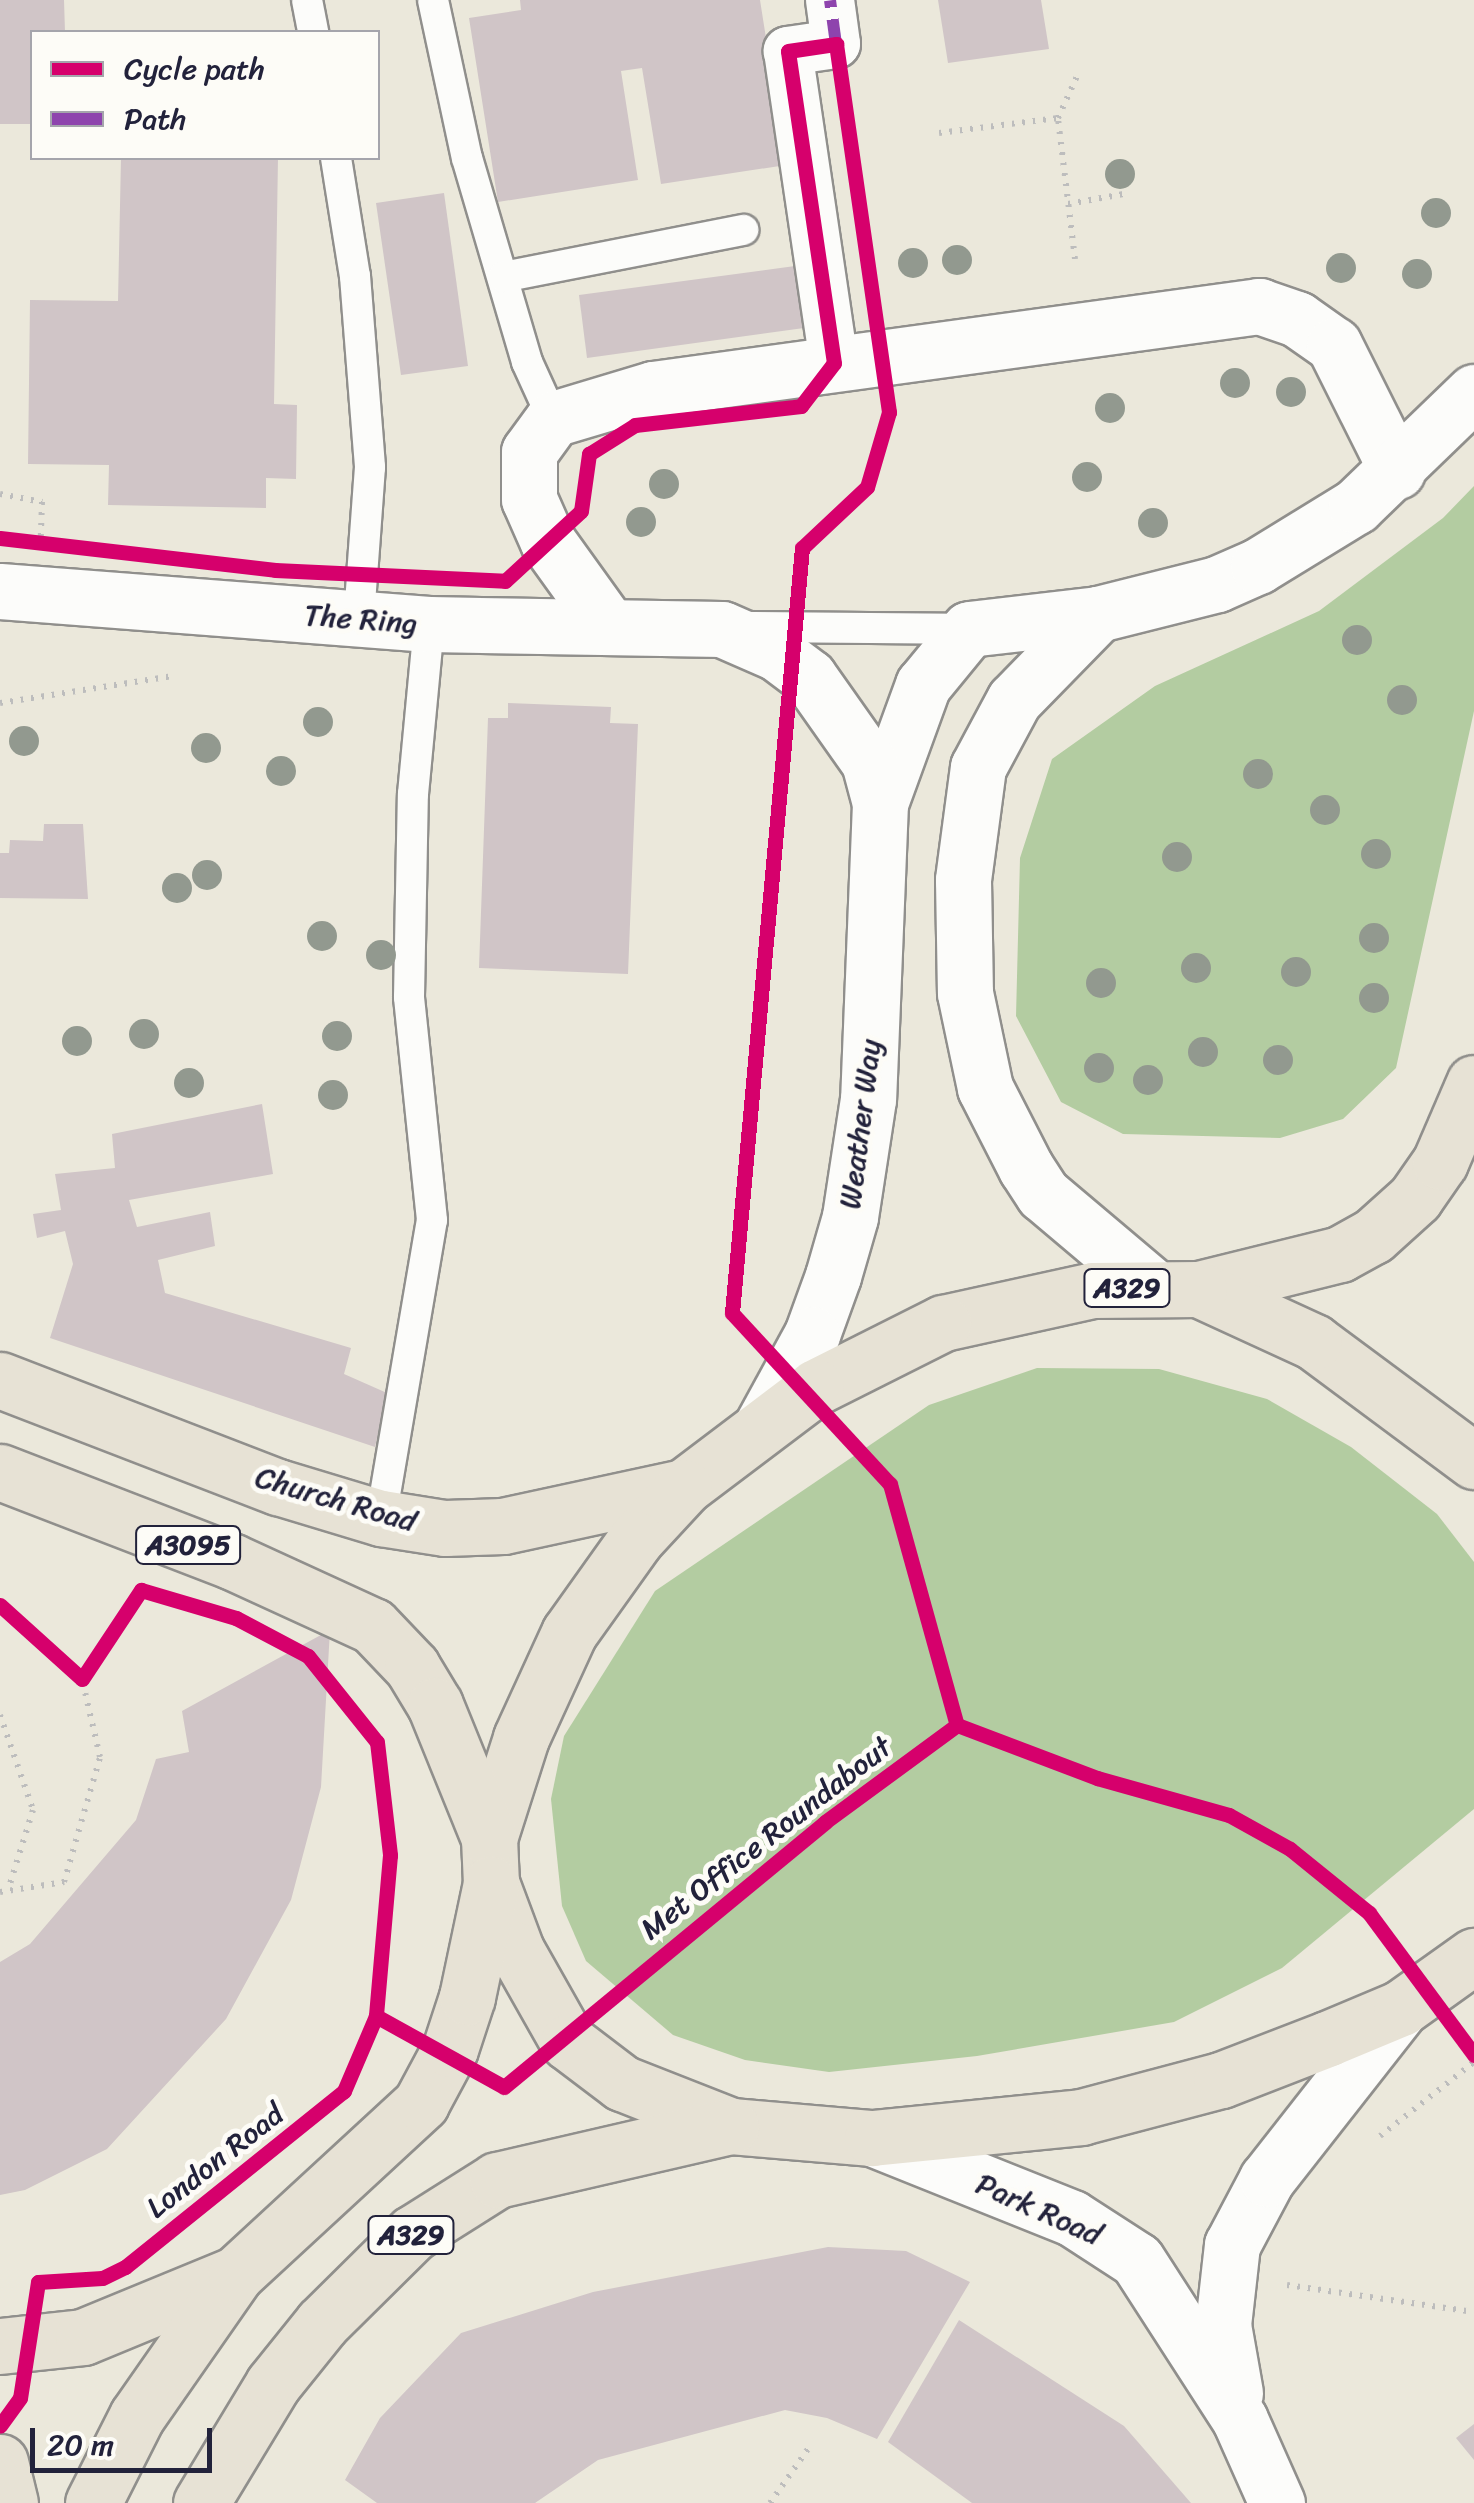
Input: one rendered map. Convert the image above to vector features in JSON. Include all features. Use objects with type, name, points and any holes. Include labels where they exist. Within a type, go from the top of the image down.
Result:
[{"type":"main road","name":"A329","points":[[93,2503],[137,2416],[236,2274],[421,2103],[450,2049],[468,1997],[490,1860],[521,1738],[569,1633],[636,1538],[684,1486],[856,1362],[943,1322],[1027,1302],[1176,1287],[1340,1254],[1373,1236],[1415,1198],[1440,1162],[1474,1083]]},
{"type":"main road","name":"A329","points":[[1176,1287],[1314,1342],[1474,1461]]},
{"type":"main road","name":"Church Road","points":[[0,1380],[278,1487],[381,1518],[445,1528],[503,1526],[684,1486]]},
{"type":"main road","name":"A3095","points":[[0,1472],[231,1561],[373,1626],[412,1667],[434,1705],[490,1860]]},
{"type":"main road","name":"A329","points":[[490,1860],[516,1950],[568,2042],[622,2083],[731,2126],[872,2138],[1081,2116],[1221,2080],[1401,2008],[1474,1956]]},
{"type":"main road","name":"A329","points":[[200,2503],[274,2384],[322,2324],[413,2233],[497,2180],[731,2126]]},
{"type":"main road","points":[[0,2346],[83,2336],[236,2274]]},
{"type":"main road","points":[[0,2462],[10,2503]]},
{"type":"street","points":[[833,22],[788,51],[834,364]]},
{"type":"street","points":[[607,624],[562,568],[529,499],[529,452],[553,419],[653,389],[1259,306],[1297,318],[1334,345],[1397,471]]},
{"type":"street","points":[[969,629],[1098,614],[1217,584],[1258,566],[1329,525],[1397,471],[1474,392]]},
{"type":"street","name":"The Ring","points":[[0,591],[429,624],[607,624],[722,629]]},
{"type":"street","points":[[1098,614],[1014,700],[978,767],[963,880],[965,993],[985,1088],[1043,1194],[1176,1287]]},
{"type":"street","name":"Weather Way","points":[[722,629],[777,653],[820,688],[869,762],[880,803]]},
{"type":"street","name":"Weather Way","points":[[761,1427],[812,1334],[860,1165],[880,803],[924,686],[969,629]]},
{"type":"street","name":"Park Road","points":[[1240,2420],[1223,2325],[1232,2245],[1267,2179],[1401,2008]]},
{"type":"street","name":"Park Road","points":[[872,2138],[1072,2218],[1123,2249],[1166,2298],[1240,2420],[1278,2503]]},
{"type":"lane","points":[[306,0],[313,30]]},
{"type":"lane","points":[[433,0],[467,158],[528,362],[553,419]]},
{"type":"lane","points":[[336,160],[355,276],[370,468],[359,618]]},
{"type":"lane","points":[[503,278],[743,230]]},
{"type":"lane","points":[[381,1518],[401,1426],[432,1220],[409,998],[413,794],[429,624]]},
{"type":"lane","points":[[722,629],[784,624],[969,629]]},
{"type":"path","points":[[1075,259],[1058,118],[1079,72]]},
{"type":"path","points":[[938,134],[1058,118]]},
{"type":"path","points":[[1068,204],[1130,193]]},
{"type":"path","points":[[854,499],[867,487],[889,412]]},
{"type":"path","points":[[0,494],[42,502],[40,543]]},
{"type":"path","points":[[0,703],[173,676]]},
{"type":"path","points":[[0,1892],[9,1887],[64,1882],[100,1758],[82,1679]]},
{"type":"path","points":[[0,1715],[32,1810],[9,1887]]},
{"type":"path","points":[[1462,2039],[1474,2055]]},
{"type":"path","points":[[1268,2282],[1474,2312]]},
{"type":"path","points":[[770,2503],[808,2449]]},
{"type":"green space","points":[[1474,486],[1474,711],[1396,1068],[1343,1119],[1280,1138],[1123,1134],[1061,1102],[1016,1016],[1020,858],[1052,759],[1155,686],[1319,611],[1443,518]]},
{"type":"green space","points":[[1037,1368],[1159,1369],[1267,1399],[1351,1447],[1437,1514],[1474,1562],[1474,1809],[1282,1968],[1174,2022],[977,2056],[829,2072],[745,2060],[673,2035],[586,1961],[562,1906],[551,1799],[564,1736],[655,1591],[929,1405]]},
{"type":"building","points":[[0,0],[64,0],[65,30],[30,30],[30,124],[0,124]]},
{"type":"building","points":[[520,0],[760,0],[786,165],[661,184],[642,68],[621,71],[638,180],[498,202],[469,18],[521,10]]},
{"type":"building","points":[[938,0],[1041,0],[1049,49],[948,63]]},
{"type":"building","points":[[121,160],[278,160],[274,404],[297,405],[296,479],[266,478],[266,508],[108,505],[109,465],[28,464],[30,300],[118,301]]},
{"type":"building","points":[[444,193],[468,366],[401,375],[376,203]]},
{"type":"building","points":[[795,266],[804,328],[587,358],[579,295]]},
{"type":"building","points":[[508,703],[611,707],[610,723],[638,724],[628,974],[479,968],[488,718],[508,718]]},
{"type":"building","points":[[44,824],[83,824],[88,899],[0,898],[0,853],[9,853],[10,840],[43,841]]},
{"type":"building","points":[[262,1104],[273,1174],[129,1200],[137,1227],[210,1212],[215,1246],[158,1260],[165,1293],[351,1348],[344,1374],[387,1393],[375,1447],[50,1338],[73,1264],[65,1231],[37,1238],[33,1214],[61,1210],[55,1174],[115,1168],[112,1134]]},
{"type":"building","points":[[330,1630],[321,1787],[291,1900],[226,2019],[107,2149],[25,2190],[0,2195],[0,1962],[30,1944],[136,1820],[156,1759],[189,1752],[182,1711]]},
{"type":"building","points":[[828,2247],[906,2251],[970,2282],[877,2439],[827,2418],[785,2410],[598,2460],[535,2503],[377,2503],[345,2480],[380,2418],[461,2333],[593,2292]]},
{"type":"building","points":[[959,2320],[1124,2426],[1191,2503],[972,2503],[888,2442]]},
{"type":"building","points":[[1474,2424],[1474,2460],[1456,2438]]},
{"type":"marked path","points":[[826,45],[836,44],[830,0]]},
{"type":"cycle path","points":[[0,538],[275,570],[505,581],[581,511],[589,454],[635,425],[801,406],[834,363],[788,51],[836,44],[889,412],[867,487],[802,548],[732,1313],[890,1484],[957,1725]]},
{"type":"cycle path","name":"London Road","points":[[0,1605],[82,1679],[141,1590],[236,1618],[308,1656],[377,1742],[390,1855],[376,2016],[344,2091],[125,2267],[102,2278],[38,2282],[20,2398],[0,2426]]},
{"type":"cycle path","points":[[957,1725],[1097,1778],[1229,1815],[1290,1849],[1369,1913],[1474,2055]]},
{"type":"cycle path","name":"Met Office Roundabout","points":[[376,2016],[504,2087],[825,1822],[957,1725]]}]
